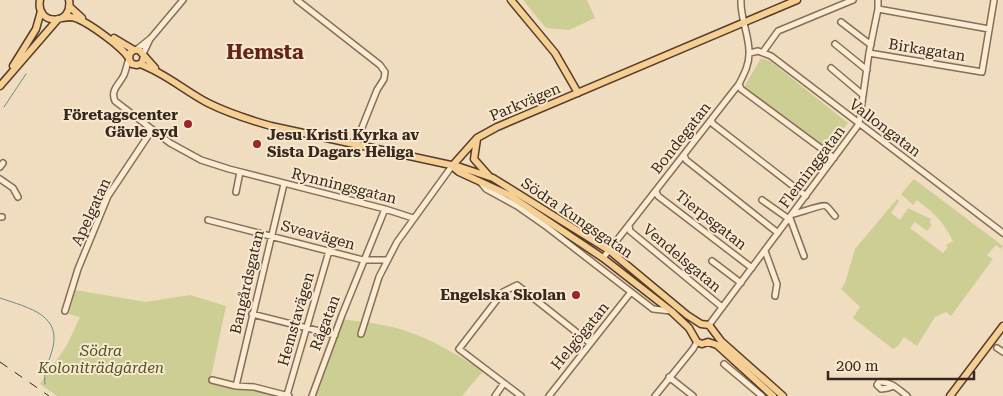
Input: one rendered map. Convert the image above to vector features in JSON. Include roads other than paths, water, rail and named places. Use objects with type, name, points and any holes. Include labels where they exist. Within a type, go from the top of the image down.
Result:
[{"type":"main road","points":[[511,0],[555,54],[578,93]]},
{"type":"main road","name":"Parkvägen","points":[[452,166],[477,138],[497,127],[796,0]]},
{"type":"main road","points":[[69,2],[83,19],[144,55],[159,72]]},
{"type":"main road","points":[[2,83],[60,18],[67,13],[69,2]]},
{"type":"main road","points":[[39,4],[48,18],[70,16],[81,21],[116,45],[129,58],[132,64],[159,72],[208,103],[242,117],[271,126],[452,166]]},
{"type":"main road","points":[[2,83],[36,29],[39,4]]},
{"type":"main road","points":[[129,58],[130,53],[135,50]]},
{"type":"main road","points":[[138,65],[144,60],[144,55]]},
{"type":"main road","points":[[477,138],[474,159],[490,176]]},
{"type":"main road","name":"Södra Kungsgatan","points":[[452,166],[490,176],[610,251],[687,315],[701,324],[709,326]]},
{"type":"main road","name":"Södra Kungsgatan","points":[[452,166],[459,172],[509,195],[604,258],[671,311],[692,333],[696,342]]},
{"type":"main road","points":[[692,333],[694,328],[701,324]]},
{"type":"main road","points":[[709,326],[713,332],[783,396]]},
{"type":"main road","points":[[950,396],[1003,326]]},
{"type":"main road","points":[[696,342],[702,344],[708,342],[712,338],[713,332]]},
{"type":"main road","points":[[708,342],[717,346],[773,396]]},
{"type":"street","points":[[135,50],[150,38],[183,0]]},
{"type":"street","points":[[296,0],[380,65],[385,72],[384,79],[377,90],[355,145]]},
{"type":"street","name":"Bondegatan","points":[[604,258],[739,84],[747,69],[750,53],[741,0]]},
{"type":"street","points":[[750,53],[763,52],[778,31],[853,0]]},
{"type":"street","name":"Fleminggatan","points":[[709,326],[859,124],[878,0]]},
{"type":"street","points":[[878,9],[989,28],[994,0]]},
{"type":"street","points":[[841,22],[871,45]]},
{"type":"street","name":"Birkagatan","points":[[869,53],[982,72],[989,28]]},
{"type":"street","points":[[144,55],[150,38]]},
{"type":"street","points":[[835,44],[867,70]]},
{"type":"street","name":"Vallongatan","points":[[763,52],[771,56],[1003,233]]},
{"type":"street","points":[[125,74],[129,58]]},
{"type":"street","points":[[125,74],[138,65]]},
{"type":"street","points":[[831,68],[863,95]]},
{"type":"street","name":"Rynningsgatan","points":[[125,74],[112,96],[119,106],[173,145],[195,157],[240,172],[385,209],[413,218]]},
{"type":"street","points":[[739,84],[741,89],[834,158]]},
{"type":"street","points":[[711,120],[713,124],[806,196]]},
{"type":"street","name":"Apelgatan","points":[[65,311],[78,269],[108,196],[152,130]]},
{"type":"street","points":[[684,155],[686,160],[778,233]]},
{"type":"street","name":"Parkvägen","points":[[361,334],[372,295],[396,242],[452,166]]},
{"type":"street","points":[[236,192],[240,172]]},
{"type":"street","points":[[0,179],[13,188],[18,197]]},
{"type":"street","name":"Södra Kungsgatan","points":[[477,179],[486,189],[516,206],[546,227],[653,309],[671,311]]},
{"type":"street","name":"Bangårdsgatan","points":[[236,386],[284,184]]},
{"type":"street","name":"Tierpsgatan","points":[[656,191],[658,196],[752,268]]},
{"type":"street","points":[[762,200],[790,217],[804,256]]},
{"type":"street","points":[[790,217],[823,205],[826,205],[835,216]]},
{"type":"street","name":"Rågatan","points":[[312,396],[385,209]]},
{"type":"street","name":"Sveavägen","points":[[208,220],[364,260]]},
{"type":"street","name":"Vendelsgatan","points":[[629,226],[630,231],[722,307]]},
{"type":"street","name":"Hemstavägen","points":[[288,396],[329,250]]},
{"type":"street","points":[[765,251],[777,284],[776,296]]},
{"type":"street","points":[[364,260],[387,260]]},
{"type":"street","points":[[712,261],[740,283]]},
{"type":"street","points":[[521,396],[459,350],[503,292],[516,285],[590,343]]},
{"type":"street","name":"Helgögatan","points":[[549,396],[631,292]]},
{"type":"street","points":[[252,314],[335,335]]},
{"type":"street","points":[[655,396],[693,349],[696,342]]},
{"type":"street","points":[[997,348],[1003,352]]},
{"type":"street","points":[[724,364],[762,396]]},
{"type":"street","points":[[669,377],[693,396]]},
{"type":"street","points":[[212,380],[236,386],[254,387],[288,396]]},
{"type":"street","points":[[495,396],[504,383]]},
{"type":"street","points":[[894,386],[907,396]]},
{"type":"waterway","points":[[4,107],[26,74]]},
{"type":"waterway","points":[[0,298],[33,310],[49,322],[53,330],[54,341],[45,373],[45,384]]},
{"type":"railway","points":[[0,362],[49,396]]},
{"type":"place","name":"Företagscenter Gävle syd","points":[[188,124]]},
{"type":"place","name":"Jesu Kristi Kyrka av Sista Dagars Heliga","points":[[257,144]]},
{"type":"place","name":"Engelska Skolan","points":[[576,295]]},
{"type":"district","name":"Hemsta","points":[[265,52]]},
{"type":"park label","name":"Södra Koloniträdgården","points":[[101,360]]}]
